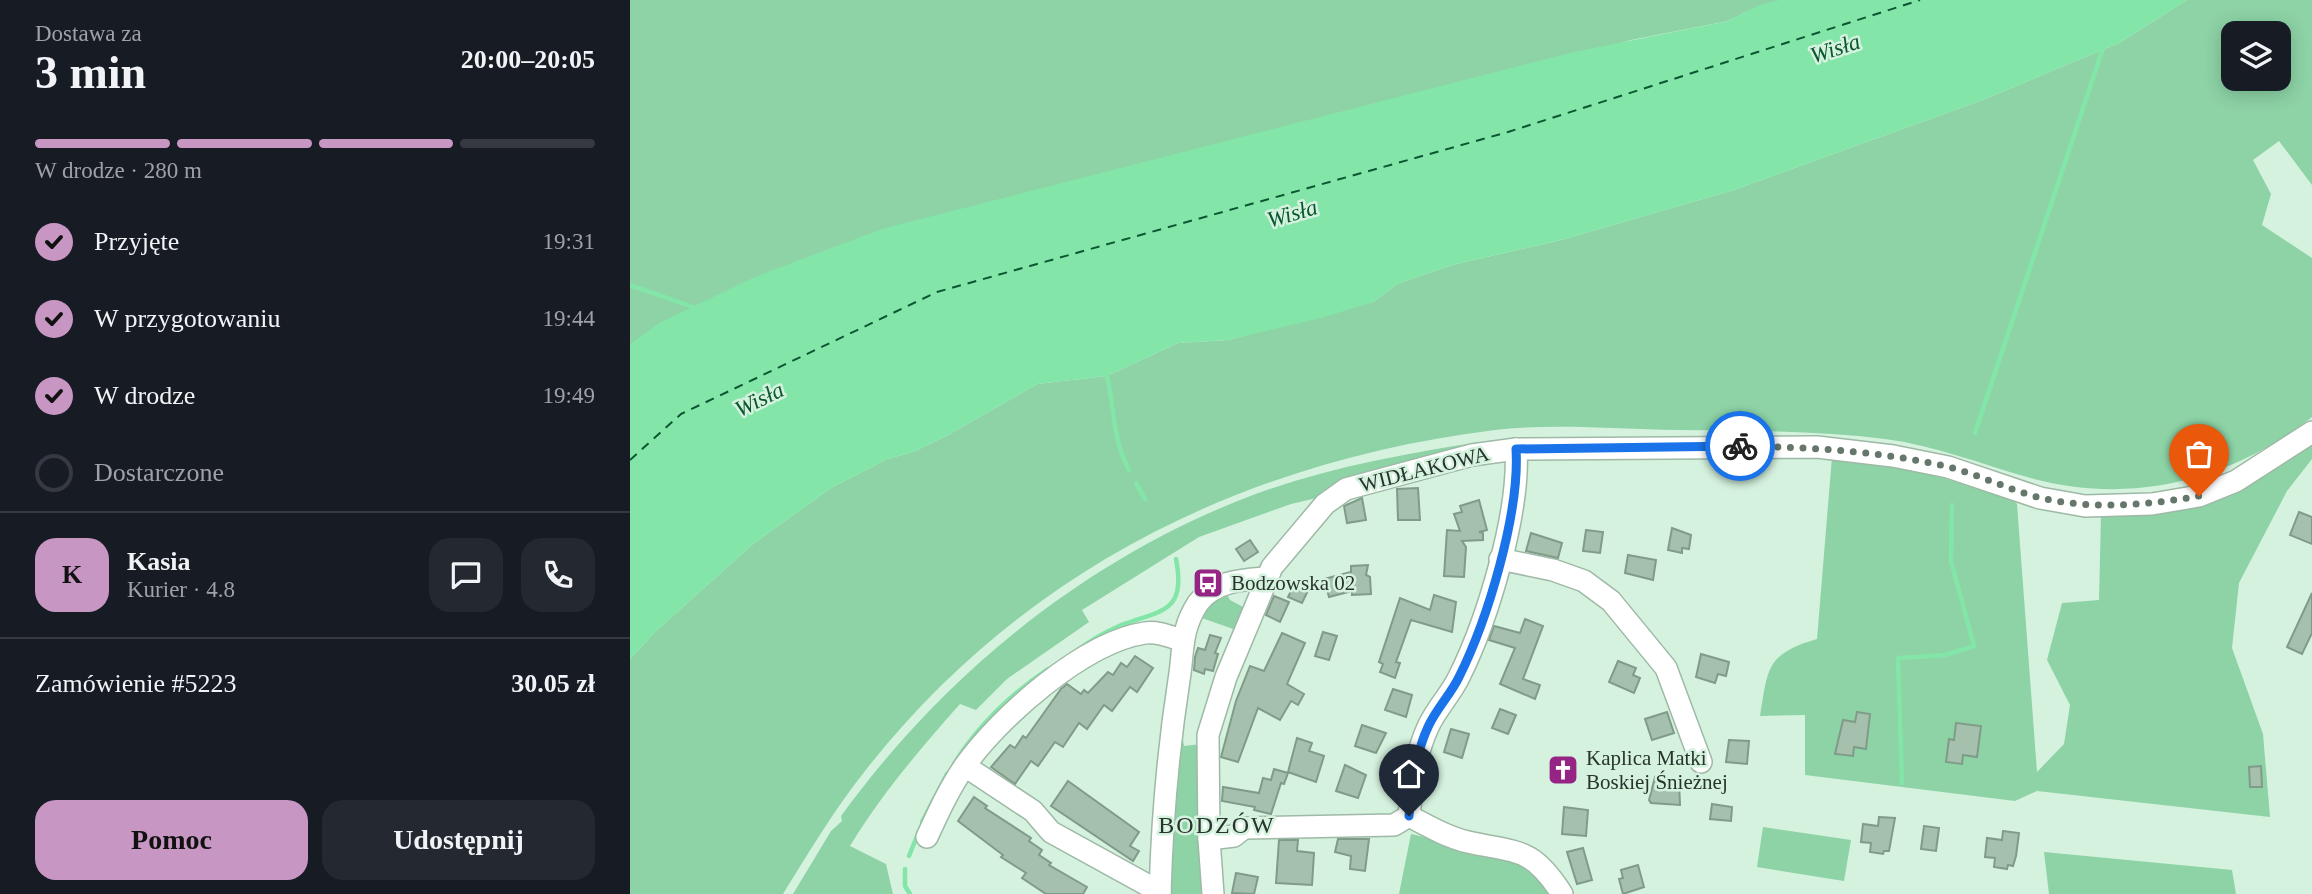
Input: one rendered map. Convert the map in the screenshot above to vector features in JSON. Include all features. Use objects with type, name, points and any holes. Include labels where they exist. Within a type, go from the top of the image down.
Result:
[{"type":"street","name":"WIDŁAKOWA","points":[[1213,894],[1209,839],[1208,735],[1226,677],[1266,578],[1279,557],[1325,504],[1346,489],[1472,455],[1516,449],[1817,447],[1893,456],[1948,467],[2040,498],[2085,506],[2152,504],[2199,496],[2236,481],[2312,432]]},
{"type":"street","points":[[1409,816],[1414,769],[1428,727],[1458,679],[1475,642],[1500,559],[1514,510],[1518,478],[1516,449]]},
{"type":"street","points":[[1500,559],[1552,569],[1584,581],[1611,601],[1666,668],[1700,762]]},
{"type":"street","points":[[965,766],[1033,811],[1051,832],[1160,893],[1167,758],[1180,672],[1181,640],[1199,602],[1217,587],[1234,581],[1266,578]]},
{"type":"street","points":[[927,837],[965,766],[1012,712],[1100,647],[1147,632],[1166,634],[1181,640]]},
{"type":"street","points":[[1209,839],[1234,836],[1244,828],[1394,825],[1409,816]]},
{"type":"street","points":[[1409,816],[1466,842],[1521,853],[1543,865],[1562,894]]},
{"type":"shaded area","points":[[630,0],[1791,0],[1748,11],[1728,21],[1631,40],[630,351]]},
{"type":"shaded area","points":[[2187,0],[2312,0],[2312,185],[2279,141],[2253,160],[2271,194],[2262,225],[2312,258],[2312,417],[2247,458],[2177,482],[2140,488],[2103,489],[2065,485],[1903,442],[1859,436],[1781,432],[1517,428],[1403,445],[1313,468],[1227,499],[1145,537],[1067,583],[995,637],[927,700],[865,771],[832,816],[783,894],[630,894],[630,659],[656,631],[753,544],[831,488],[887,459],[913,452],[948,435],[1037,384],[1107,376],[1178,343],[1228,340],[1373,302],[1397,284],[1452,265],[1561,240],[1734,190],[1980,101],[2119,43]]},
{"type":"shaded area","points":[[2312,441],[2312,459],[2287,491],[2239,583],[2232,648],[2263,734],[2270,817],[2037,791],[2015,801],[1805,775],[1805,715],[1760,716],[1772,665],[1788,651],[1817,639],[1832,457],[1924,473],[2012,499],[2017,504],[2037,772],[2064,744],[2070,705],[2047,660],[2062,603],[2099,600],[2101,515],[2154,513]]},
{"type":"shaded area","points":[[1479,442],[1486,445],[1291,504],[1199,537],[1082,610],[1089,622],[1007,679],[976,710],[960,704],[902,773],[862,827],[850,846],[886,864],[893,894],[793,894],[831,831],[842,821],[841,816],[926,714],[973,668],[1024,625],[1077,587],[1133,552],[1192,521],[1253,495],[1308,477],[1365,463]]},
{"type":"shaded area","points":[[1226,593],[1230,600],[1245,608],[1236,630],[1199,617],[1205,607]]},
{"type":"shaded area","points":[[1178,708],[1184,746],[1201,744],[1207,894],[1168,894]]},
{"type":"shaded area","points":[[1763,827],[1851,840],[1844,881],[1757,867]]},
{"type":"shaded area","points":[[1411,834],[1508,856],[1533,866],[1556,894],[1399,894]]},
{"type":"shaded area","points":[[2044,852],[2232,870],[2236,894],[2049,894]]},
{"type":"water","name":"Wisła","points":[[1780,0],[2187,0],[2119,43],[1980,101],[1734,190],[1561,240],[1452,265],[1397,284],[1373,302],[1321,318],[1228,340],[1178,343],[1107,376],[1037,384],[948,435],[913,452],[887,459],[831,488],[753,544],[656,631],[630,659],[630,344],[661,322],[755,277],[882,229],[1574,52],[1728,21],[1759,5]]},
{"type":"building","points":[[1418,488],[1420,520],[1398,520],[1397,489]]},
{"type":"building","points":[[1362,498],[1366,520],[1347,523],[1344,506]]},
{"type":"building","points":[[1479,500],[1487,530],[1479,532],[1483,533],[1483,540],[1462,541],[1466,547],[1464,577],[1444,576],[1447,530],[1460,531],[1454,514],[1462,512],[1460,506]]},
{"type":"building","points":[[2299,512],[2312,517],[2312,544],[2290,535]]},
{"type":"building","points":[[1672,528],[1691,535],[1689,549],[1682,548],[1682,553],[1668,550]]},
{"type":"building","points":[[1586,530],[1603,532],[1600,553],[1583,551]]},
{"type":"building","points":[[1531,533],[1562,543],[1558,558],[1526,551]]},
{"type":"building","points":[[1250,540],[1258,552],[1244,561],[1236,549]]},
{"type":"building","points":[[1628,555],[1656,560],[1653,580],[1625,573]]},
{"type":"building","points":[[1368,565],[1366,575],[1370,577],[1371,594],[1352,595],[1352,591],[1329,597],[1324,579],[1351,572],[1351,566]]},
{"type":"building","points":[[1312,582],[1302,603],[1288,597],[1293,587]]},
{"type":"building","points":[[2312,593],[2312,633],[2302,654],[2287,647]]},
{"type":"building","points":[[1434,595],[1456,602],[1452,632],[1411,620],[1396,662],[1400,663],[1395,678],[1380,672],[1383,664],[1379,662],[1400,598],[1430,610]]},
{"type":"building","points":[[1274,596],[1289,602],[1280,622],[1266,615]]},
{"type":"building","points":[[1525,619],[1543,626],[1523,679],[1540,685],[1535,699],[1500,684],[1515,648],[1489,640],[1494,626],[1520,633]]},
{"type":"building","points":[[1323,632],[1337,636],[1329,660],[1315,656]]},
{"type":"building","points":[[1282,633],[1305,643],[1287,684],[1304,694],[1298,705],[1291,701],[1280,720],[1258,708],[1238,762],[1221,757],[1236,701],[1250,666],[1264,671]]},
{"type":"building","points":[[1210,635],[1221,638],[1215,653],[1218,654],[1213,671],[1205,669],[1204,674],[1194,670],[1195,657],[1198,648],[1205,650]]},
{"type":"building","points":[[1701,654],[1729,662],[1726,676],[1718,674],[1715,683],[1696,677]]},
{"type":"building","points":[[1135,656],[1153,668],[1137,692],[1130,687],[1112,711],[1104,705],[1087,729],[1079,723],[1063,747],[1055,742],[1038,766],[1031,761],[1015,784],[991,767],[1010,745],[1015,748],[1023,736],[1026,738],[1067,684],[1081,694],[1084,690],[1088,693],[1108,672],[1113,675],[1121,663],[1127,667]]},
{"type":"building","points":[[1618,661],[1636,668],[1633,675],[1640,678],[1634,693],[1609,682]]},
{"type":"building","points":[[1393,689],[1412,695],[1406,717],[1385,710]]},
{"type":"building","points":[[1500,709],[1516,715],[1508,734],[1492,728]]},
{"type":"building","points":[[1667,712],[1674,733],[1652,740],[1645,719]]},
{"type":"building","points":[[1857,712],[1870,714],[1866,749],[1854,747],[1853,756],[1835,754],[1843,720],[1855,722]]},
{"type":"building","points":[[1956,723],[1981,726],[1977,757],[1963,755],[1962,764],[1946,762],[1949,739],[1954,740]]},
{"type":"building","points":[[1362,725],[1386,733],[1376,753],[1355,746]]},
{"type":"building","points":[[1451,729],[1469,734],[1462,758],[1444,752]]},
{"type":"building","points":[[1297,738],[1312,743],[1309,751],[1324,756],[1316,782],[1288,772]]},
{"type":"building","points":[[1729,740],[1749,741],[1747,764],[1726,762]]},
{"type":"building","points":[[1345,765],[1366,775],[1358,798],[1336,791]]},
{"type":"building","points":[[2261,766],[2262,787],[2250,787],[2249,767]]},
{"type":"building","points":[[1274,769],[1288,773],[1284,784],[1281,783],[1271,814],[1254,810],[1255,807],[1222,801],[1223,787],[1259,793],[1263,778],[1271,780]]},
{"type":"building","points":[[1655,777],[1679,781],[1680,805],[1651,803],[1649,800]]},
{"type":"building","points":[[1068,781],[1139,832],[1130,846],[1139,851],[1133,861],[1051,806]]},
{"type":"building","points":[[974,797],[987,806],[985,808],[1031,838],[1029,841],[1042,850],[1039,855],[1051,863],[1049,865],[1087,887],[1083,894],[1046,894],[1022,878],[1026,873],[1001,857],[1003,855],[958,821]]},
{"type":"building","points":[[1712,804],[1732,807],[1731,821],[1710,819]]},
{"type":"building","points":[[1564,807],[1588,810],[1586,836],[1562,834]]},
{"type":"building","points":[[1879,817],[1895,818],[1889,851],[1884,851],[1883,854],[1870,852],[1871,843],[1861,842],[1863,824],[1878,826]]},
{"type":"building","points":[[1924,826],[1939,828],[1936,851],[1921,849]]},
{"type":"building","points":[[2003,831],[2019,833],[2013,866],[2008,865],[2007,869],[1994,867],[1995,858],[1985,857],[1987,838],[2002,840]]},
{"type":"building","points":[[1338,839],[1369,839],[1365,871],[1350,869],[1351,856],[1335,852]]},
{"type":"building","points":[[1279,840],[1298,840],[1297,851],[1314,853],[1312,885],[1276,883]]},
{"type":"building","points":[[1583,848],[1592,880],[1577,884],[1567,852]]},
{"type":"building","points":[[1638,865],[1644,887],[1623,894],[1619,879],[1623,878],[1621,870]]},
{"type":"building","points":[[1236,873],[1258,877],[1254,894],[1232,893]]},
{"type":"waterway","points":[[1975,433],[2104,45]]},
{"type":"waterway","points":[[630,285],[693,307]]},
{"type":"waterway","points":[[1107,376],[1117,435],[1129,470]]},
{"type":"waterway","points":[[1136,483],[1145,499]]},
{"type":"waterway","points":[[1902,783],[1898,658],[1945,655],[1974,646],[1951,561],[1952,505]]},
{"type":"waterway","points":[[1076,651],[1113,629],[1167,607],[1178,590],[1176,559]]},
{"type":"waterway","points":[[954,764],[996,712],[1048,669]]},
{"type":"waterway","points":[[922,822],[947,774]]},
{"type":"waterway","points":[[909,856],[919,831]]},
{"type":"waterway","points":[[905,869],[905,886],[910,894]]},
{"type":"ferry route","points":[[630,460],[681,414],[937,292],[1508,132],[1920,0]]},
{"type":"way so far","points":[[1740,446],[1817,447],[1893,456],[1948,467],[2040,498],[2085,506],[2152,504],[2199,496]]},
{"type":"place","name":"Bodzowska 02","points":[[1208,583]]},
{"type":"place","name":"Kaplica Matki Boskiej Śnieżnej","points":[[1563,770]]},
{"type":"district","name":"BODZÓW","points":[[1217,825]]},
{"type":"route","points":[[1409,816],[1414,769],[1428,727],[1458,679],[1475,642],[1500,559],[1514,510],[1518,478],[1516,449],[1740,446]]}]
